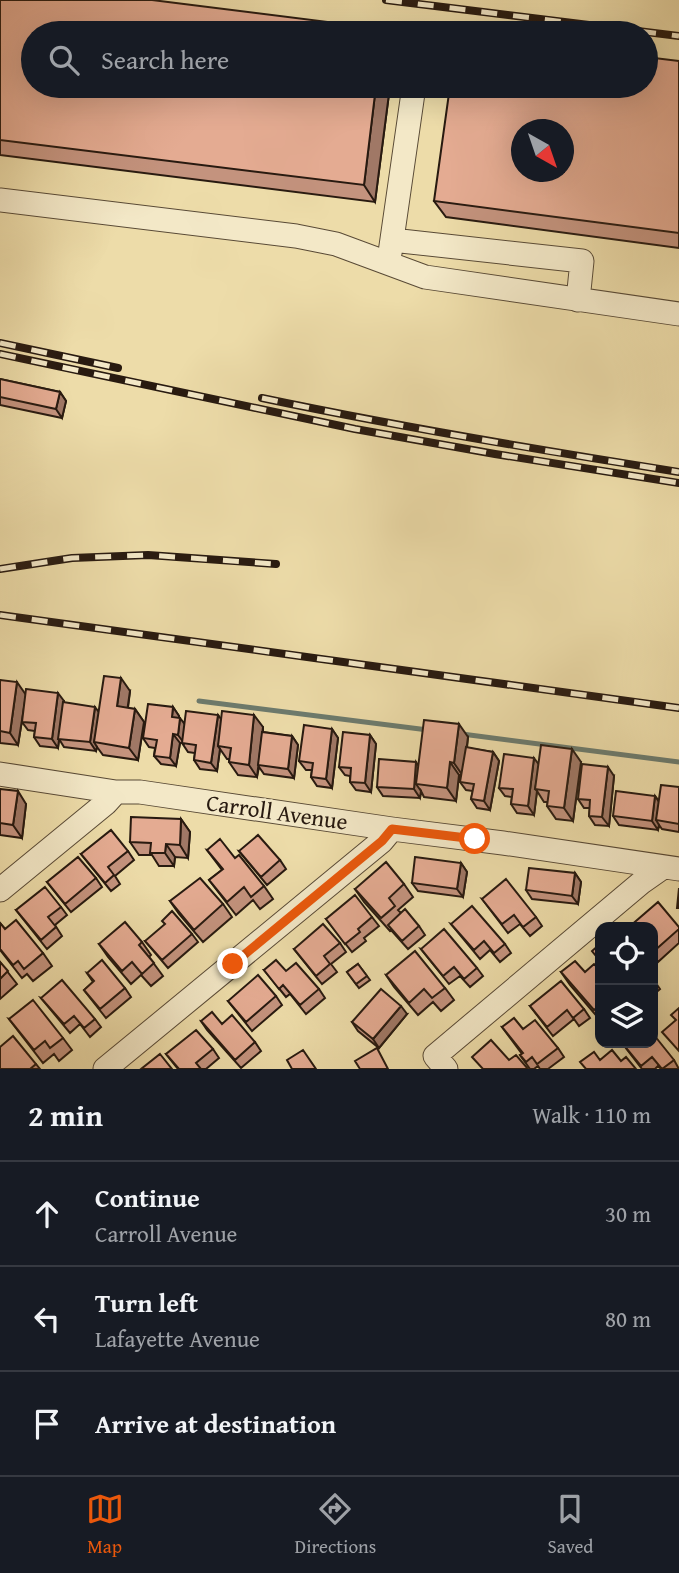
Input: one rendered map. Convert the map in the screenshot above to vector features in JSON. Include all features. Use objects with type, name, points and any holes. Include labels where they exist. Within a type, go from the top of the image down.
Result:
[{"type":"street","points":[[388,263],[412,98]]},
{"type":"street","points":[[0,200],[296,236],[336,244],[425,277],[679,314]]},
{"type":"street","points":[[391,240],[582,261],[578,300]]},
{"type":"street","name":"Carroll Avenue","points":[[0,774],[503,843],[670,869]]},
{"type":"street","points":[[0,890],[116,792]]},
{"type":"street","points":[[105,1069],[382,841],[392,829]]},
{"type":"street","points":[[441,1063],[642,882],[670,869]]},
{"type":"building","points":[[0,0],[152,0],[320,21],[21,21],[21,98],[375,98],[364,185],[0,140]]},
{"type":"building","points":[[658,58],[679,61],[679,233],[434,201],[448,98],[658,98]]},
{"type":"building","points":[[0,379],[60,392],[56,409],[0,397]]},
{"type":"building","points":[[104,676],[121,678],[117,706],[135,709],[129,748],[94,742]]},
{"type":"building","points":[[0,680],[17,682],[10,733],[0,731]]},
{"type":"building","points":[[26,689],[58,693],[52,739],[34,737],[36,723],[22,722]]},
{"type":"building","points":[[63,702],[95,707],[90,742],[58,739]]},
{"type":"building","points":[[148,704],[173,707],[172,717],[180,718],[178,735],[173,734],[170,758],[154,756],[157,740],[143,738]]},
{"type":"building","points":[[186,711],[218,715],[211,763],[194,760],[196,745],[182,743]]},
{"type":"building","points":[[222,711],[254,715],[249,765],[229,762],[231,748],[218,746]]},
{"type":"building","points":[[424,720],[459,724],[454,763],[450,762],[447,788],[416,784]]},
{"type":"building","points":[[304,725],[332,729],[326,779],[311,777],[313,763],[299,761]]},
{"type":"building","points":[[262,732],[292,736],[288,769],[258,765]]},
{"type":"building","points":[[343,732],[370,735],[365,783],[350,782],[351,768],[339,767]]},
{"type":"building","points":[[541,745],[572,749],[564,808],[547,806],[549,791],[535,789]]},
{"type":"building","points":[[466,747],[493,752],[484,801],[471,799],[474,784],[460,782]]},
{"type":"building","points":[[504,754],[534,758],[528,806],[511,804],[513,789],[499,788]]},
{"type":"building","points":[[379,759],[416,762],[414,789],[377,787]]},
{"type":"building","points":[[582,764],[608,767],[602,817],[589,816],[590,800],[578,799]]},
{"type":"building","points":[[661,785],[679,787],[679,824],[656,820]]},
{"type":"building","points":[[0,789],[18,791],[13,825],[0,823]]},
{"type":"building","points":[[616,791],[655,796],[652,821],[613,816]]},
{"type":"building","points":[[131,817],[181,819],[180,845],[166,844],[165,853],[150,853],[151,843],[130,842]]},
{"type":"building","points":[[111,830],[128,851],[108,867],[114,875],[105,883],[81,854]]},
{"type":"building","points":[[258,835],[280,860],[261,877],[239,851]]},
{"type":"building","points":[[220,839],[235,858],[239,855],[264,886],[251,897],[244,887],[227,902],[209,880],[223,869],[207,850]]},
{"type":"building","points":[[78,857],[96,878],[65,904],[47,882]]},
{"type":"building","points":[[415,857],[461,863],[457,889],[412,883]]},
{"type":"building","points":[[386,862],[404,884],[389,898],[395,906],[381,918],[355,889]]},
{"type":"building","points":[[529,868],[575,873],[572,896],[526,890]]},
{"type":"building","points":[[200,878],[223,904],[194,930],[170,901]]},
{"type":"building","points":[[506,879],[536,917],[523,927],[514,915],[502,924],[482,899]]},
{"type":"building","points":[[45,887],[61,907],[48,917],[56,927],[41,940],[16,910]]},
{"type":"building","points":[[355,895],[372,917],[358,929],[360,932],[345,944],[326,919]]},
{"type":"building","points":[[658,902],[679,929],[658,948],[658,922],[635,922]]},
{"type":"building","points":[[472,906],[505,944],[494,953],[484,941],[474,950],[451,924]]},
{"type":"building","points":[[405,909],[419,926],[402,941],[388,925]]},
{"type":"building","points":[[172,911],[192,934],[162,960],[145,941],[165,924],[162,921]]},
{"type":"building","points":[[16,920],[43,953],[24,969],[18,961],[13,965],[0,949],[0,923],[5,929]]},
{"type":"building","points":[[125,922],[142,942],[139,945],[154,963],[142,974],[132,962],[122,971],[99,944]]},
{"type":"building","points":[[323,924],[340,943],[324,956],[330,964],[316,976],[294,949]]},
{"type":"building","points":[[444,929],[477,968],[464,979],[454,967],[443,976],[421,949]]},
{"type":"building","points":[[415,951],[445,988],[432,998],[424,989],[409,1003],[386,975]]},
{"type":"building","points":[[102,960],[125,988],[100,1009],[84,990],[94,981],[87,973]]},
{"type":"building","points":[[276,960],[286,971],[296,963],[319,989],[300,1005],[283,985],[279,989],[264,970]]},
{"type":"building","points":[[575,961],[585,972],[595,965],[595,1009],[594,1010],[561,972]]},
{"type":"building","points":[[0,962],[8,971],[0,979]]},
{"type":"building","points":[[358,964],[367,976],[356,984],[347,972]]},
{"type":"building","points":[[258,975],[276,996],[246,1022],[228,1001]]},
{"type":"building","points":[[62,980],[95,1019],[84,1028],[74,1016],[64,1024],[41,998]]},
{"type":"building","points":[[561,981],[584,1009],[573,1018],[567,1010],[547,1027],[530,1006]]},
{"type":"building","points":[[381,989],[401,1006],[373,1039],[352,1022]]},
{"type":"building","points":[[33,1000],[63,1038],[50,1048],[45,1041],[34,1050],[9,1019]]},
{"type":"building","points":[[679,1008],[679,1051],[662,1032],[676,1020],[671,1015]]},
{"type":"building","points":[[212,1012],[222,1024],[232,1015],[255,1042],[235,1060],[201,1021]]},
{"type":"building","points":[[514,1018],[523,1029],[535,1020],[558,1048],[537,1064],[532,1057],[526,1062],[520,1055],[523,1053],[502,1027]]},
{"type":"building","points":[[196,1030],[213,1049],[196,1063],[201,1069],[179,1069],[166,1054]]},
{"type":"building","points":[[13,1036],[36,1064],[30,1069],[0,1069],[0,1047]]},
{"type":"building","points":[[491,1040],[509,1060],[516,1055],[528,1069],[483,1069],[472,1057]]},
{"type":"building","points":[[658,1040],[674,1060],[662,1069],[652,1057],[641,1066],[626,1048],[658,1048]]},
{"type":"building","points":[[377,1048],[388,1069],[360,1069],[355,1061]]},
{"type":"building","points":[[303,1050],[316,1069],[292,1069],[287,1060]]},
{"type":"building","points":[[612,1050],[621,1061],[626,1057],[636,1069],[586,1069],[580,1062],[594,1052],[600,1060]]},
{"type":"building","points":[[160,1054],[172,1069],[141,1069]]},
{"type":"waterway","points":[[199,701],[428,730]]},
{"type":"waterway","points":[[462,734],[679,762]]},
{"type":"railway","points":[[386,0],[557,21]]},
{"type":"railway","points":[[658,33],[679,36]]},
{"type":"railway","points":[[0,343],[118,368]]},
{"type":"railway","points":[[0,354],[355,429],[679,483]]},
{"type":"railway","points":[[262,398],[470,438],[679,472]]},
{"type":"railway","points":[[0,569],[72,558],[148,555],[276,564]]},
{"type":"railway","points":[[0,615],[679,708]]},
{"type":"route","points":[[233,964],[382,841],[392,829],[475,839]]}]
